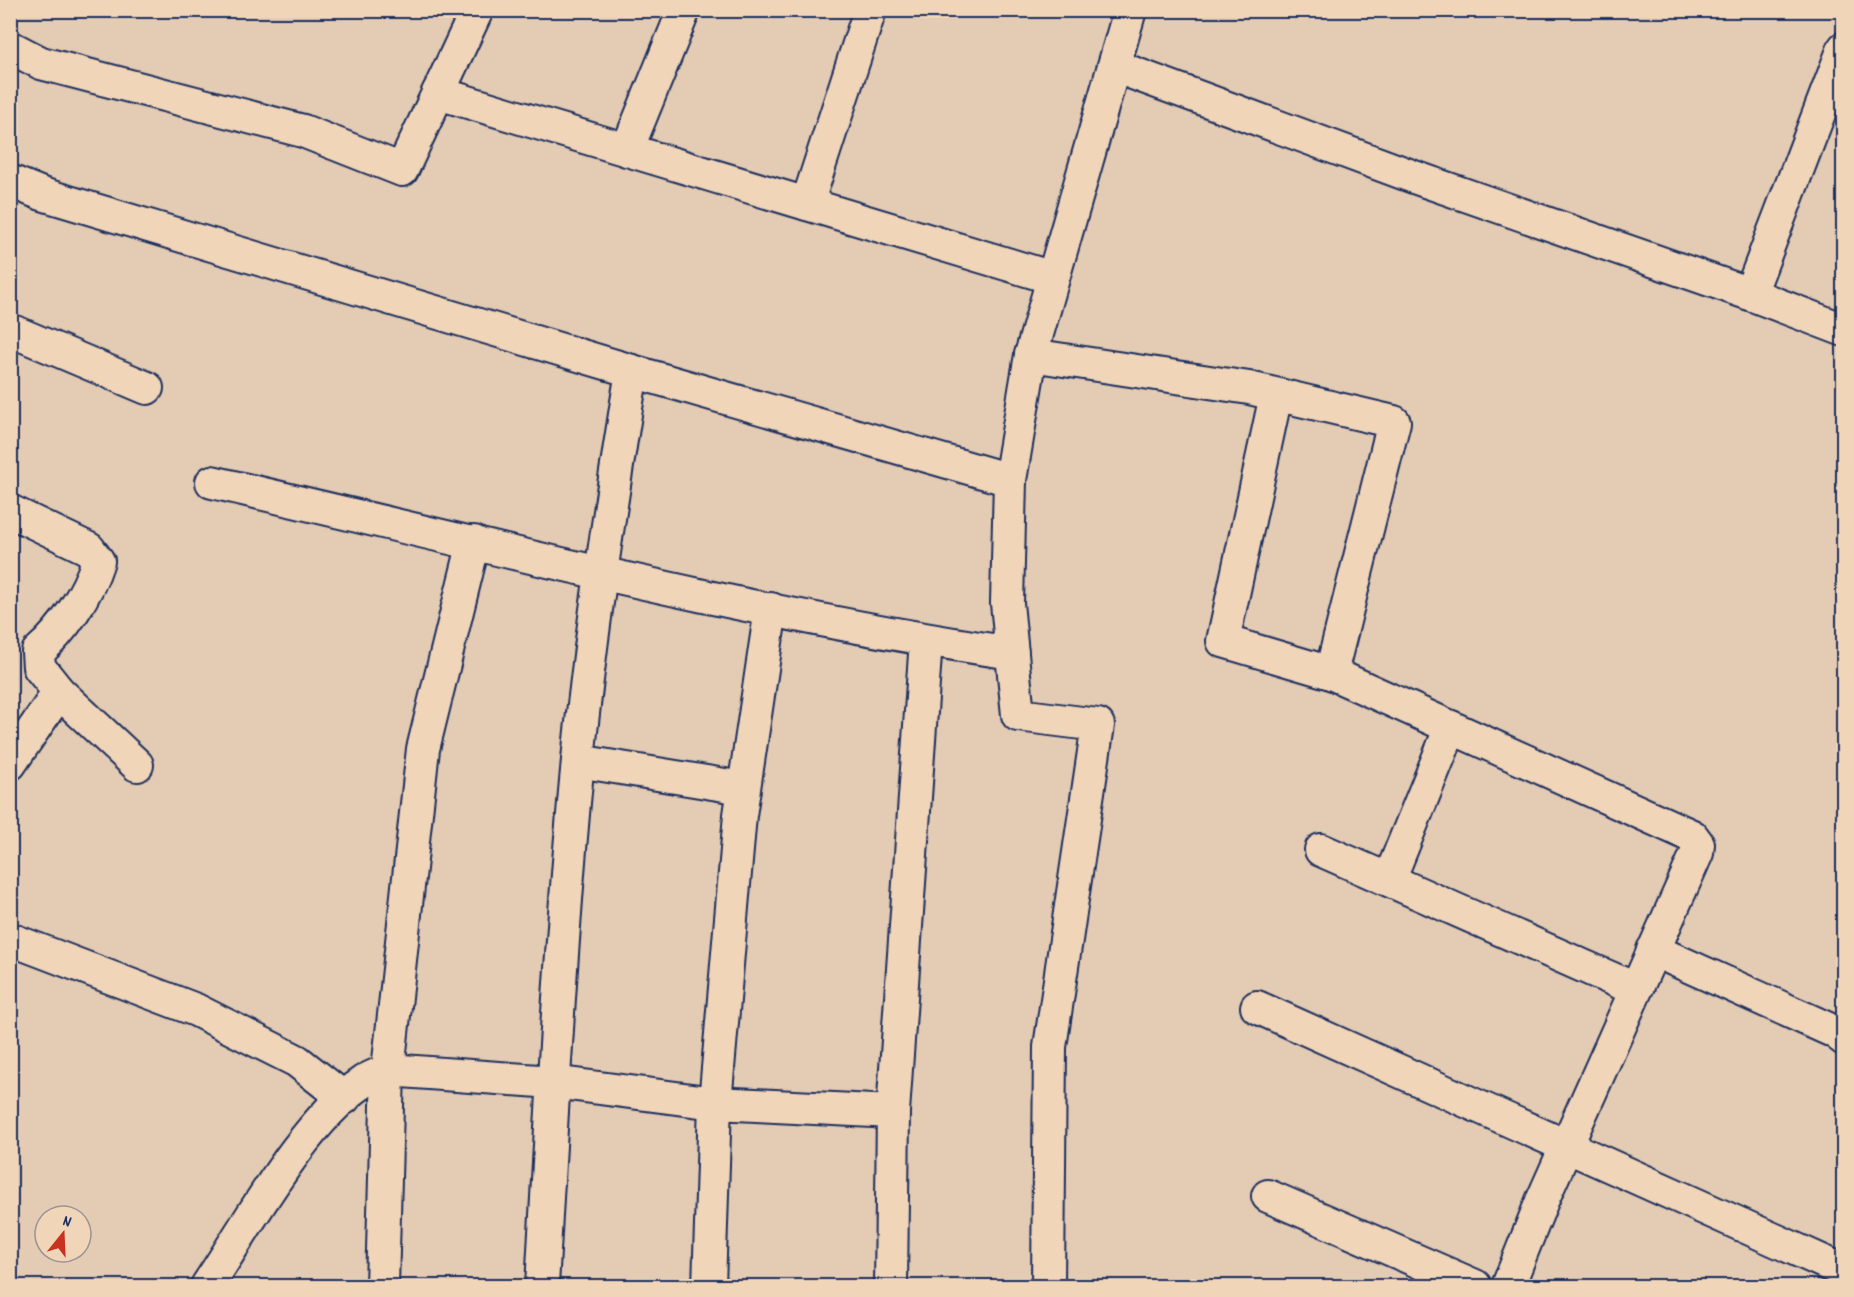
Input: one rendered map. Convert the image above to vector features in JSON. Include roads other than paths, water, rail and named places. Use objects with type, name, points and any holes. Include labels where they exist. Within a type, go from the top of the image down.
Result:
[{"type":"street","points":[[10,47],[41,63],[303,131],[402,170],[477,10]]},
{"type":"street","points":[[627,150],[684,10]]},
{"type":"street","points":[[807,204],[870,10]]},
{"type":"street","points":[[1048,1287],[1050,1047],[1098,725],[1018,715],[1007,603],[1010,480],[1031,355],[1130,10]]},
{"type":"street","points":[[1750,294],[1844,48]]},
{"type":"street","points":[[1114,66],[1414,177],[1750,294],[1844,330]]},
{"type":"street","points":[[438,93],[1053,278]]},
{"type":"street","points":[[10,181],[42,194],[632,371],[1010,480]]},
{"type":"street","points":[[10,330],[147,388]]},
{"type":"street","points":[[1031,355],[1276,394],[1394,422],[1331,673]]},
{"type":"street","points":[[542,1287],[553,1082],[578,761],[600,573],[632,371]]},
{"type":"street","points":[[1276,394],[1223,641],[1331,673],[1692,836],[1698,844],[1697,853],[1566,1146],[1508,1287]]},
{"type":"street","points":[[212,482],[600,573],[926,640],[1012,653]]},
{"type":"street","points":[[10,511],[89,549],[98,561],[92,579],[79,601],[47,644],[38,652],[39,667],[59,692],[137,765]]},
{"type":"street","points":[[382,1287],[388,1070],[423,749],[474,542]]},
{"type":"street","points":[[709,1287],[715,1103],[744,788],[771,609]]},
{"type":"street","points":[[891,1287],[893,1112],[926,640]]},
{"type":"street","points":[[10,764],[59,692]]},
{"type":"street","points":[[1389,880],[1451,727]]},
{"type":"street","points":[[578,761],[744,788]]},
{"type":"street","points":[[1321,850],[1635,989]]},
{"type":"street","points":[[10,939],[196,1010],[297,1061],[344,1098]]},
{"type":"street","points":[[1653,950],[1835,1032],[1844,1040]]},
{"type":"street","points":[[1257,1007],[1844,1271]]},
{"type":"street","points":[[207,1287],[303,1141],[330,1110],[363,1081],[388,1070],[553,1082],[715,1103],[893,1112]]},
{"type":"street","points":[[1268,1196],[1475,1287]]}]
